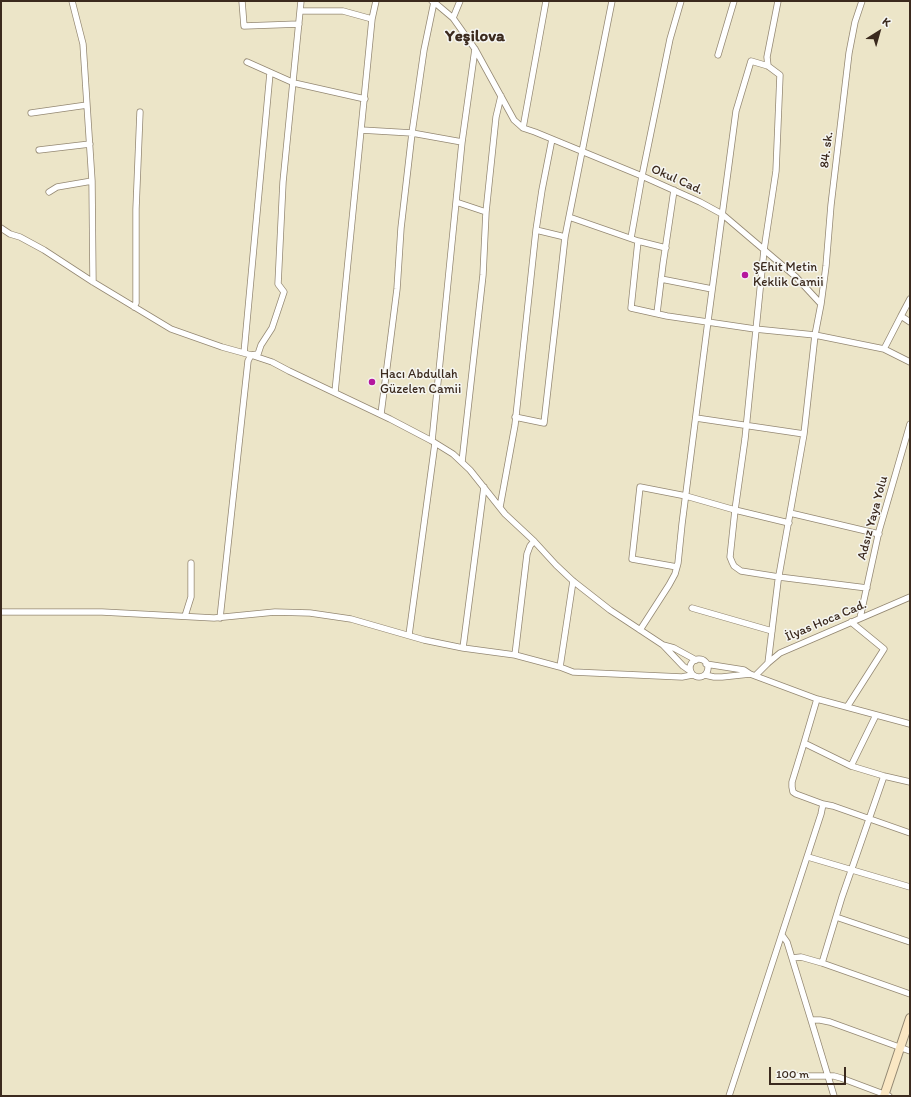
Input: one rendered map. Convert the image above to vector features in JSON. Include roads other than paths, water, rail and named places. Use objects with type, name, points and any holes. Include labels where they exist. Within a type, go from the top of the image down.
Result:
[{"type":"street","points":[[72,1],[83,44],[88,105],[92,181],[93,282]]},
{"type":"street","points":[[242,1],[244,26],[299,24]]},
{"type":"street","points":[[251,355],[258,354],[261,345],[272,328],[284,292],[278,284],[283,182],[301,1]]},
{"type":"street","points":[[335,392],[372,19],[376,1]]},
{"type":"street","points":[[381,414],[397,289],[401,228],[412,133],[433,1]]},
{"type":"street","name":"Okul Cad.","points":[[433,1],[454,18],[475,49],[514,120],[523,128],[642,176],[700,202],[722,214],[796,276],[821,304]]},
{"type":"street","points":[[454,18],[460,1]]},
{"type":"street","points":[[523,128],[546,1]]},
{"type":"street","points":[[516,417],[544,423],[565,237],[612,1]]},
{"type":"street","points":[[631,238],[670,39],[682,1]]},
{"type":"street","points":[[718,55],[734,1]]},
{"type":"street","points":[[768,66],[767,57],[778,1]]},
{"type":"street","name":"84. sk.","points":[[821,304],[849,53],[855,22],[862,1]]},
{"type":"street","points":[[300,11],[343,11],[372,19]]},
{"type":"street","points":[[408,635],[433,442],[462,142],[475,49]]},
{"type":"street","points":[[640,630],[669,585],[677,567],[736,111],[751,61],[768,66],[780,75],[776,171],[764,250],[745,439],[730,553],[734,566],[741,571],[867,588]]},
{"type":"street","points":[[247,62],[294,83],[364,99]]},
{"type":"street","points":[[244,353],[270,73]]},
{"type":"street","points":[[462,462],[483,275],[486,212],[496,117],[501,96]]},
{"type":"street","points":[[32,113],[88,105]]},
{"type":"street","points":[[134,307],[136,303],[136,209],[140,112]]},
{"type":"street","points":[[361,130],[412,133],[462,142]]},
{"type":"street","points":[[500,507],[516,417],[536,230],[552,139]]},
{"type":"street","points":[[39,150],[90,144]]},
{"type":"street","points":[[49,192],[57,187],[92,181]]},
{"type":"street","points":[[657,314],[674,190]]},
{"type":"street","points":[[456,202],[486,212]]},
{"type":"street","points":[[569,217],[638,241],[666,248]]},
{"type":"street","points":[[1,228],[10,234],[20,237],[44,250],[93,282],[171,329],[222,347],[272,362],[381,414],[453,454],[470,470],[505,514],[573,581],[610,610],[663,644],[696,660],[701,660],[706,664],[744,670],[817,699],[910,724]]},
{"type":"street","points":[[536,230],[565,237]]},
{"type":"street","points":[[638,241],[631,308],[657,314],[755,329],[815,335],[884,349],[910,362]]},
{"type":"street","points":[[661,279],[712,289]]},
{"type":"street","points":[[884,349],[910,299]]},
{"type":"street","points":[[768,663],[779,577],[804,434],[815,335],[821,304]]},
{"type":"street","points":[[901,316],[910,322]]},
{"type":"street","points":[[220,618],[248,361],[251,355]]},
{"type":"street","points":[[696,418],[804,434]]},
{"type":"street","name":"Adsız Yaya Yolu","points":[[860,618],[879,534],[910,424]]},
{"type":"street","points":[[463,648],[484,487]]},
{"type":"street","points":[[677,567],[632,559],[640,487],[686,496],[789,523]]},
{"type":"street","points":[[790,514],[879,534]]},
{"type":"street","points":[[514,655],[527,554],[534,541]]},
{"type":"street","points":[[185,616],[191,597],[192,563]]},
{"type":"street","points":[[560,667],[573,581]]},
{"type":"street","name":"İlyas Hoca Cad.","points":[[753,674],[780,652],[910,597]]},
{"type":"street","points":[[692,608],[772,631]]},
{"type":"street","points":[[1,612],[102,612],[214,618],[275,612],[310,613],[351,619],[424,640],[463,648],[514,655],[560,667],[573,672],[682,678],[691,672]]},
{"type":"street","points":[[847,707],[884,649],[851,622]]},
{"type":"street","points":[[663,644],[683,666],[699,677],[705,674],[708,668],[706,664]]},
{"type":"street","points":[[691,672],[691,664],[696,660]]},
{"type":"street","points":[[705,674],[714,677],[753,674]]},
{"type":"street","points":[[817,699],[792,782],[793,792],[823,804],[910,833]]},
{"type":"street","points":[[851,766],[876,715]]},
{"type":"street","points":[[804,743],[851,766],[910,782]]},
{"type":"street","points":[[822,963],[851,870],[884,776]]},
{"type":"street","points":[[729,1096],[808,857],[823,804]]},
{"type":"street","points":[[808,857],[826,864],[910,887]]},
{"type":"street","points":[[836,917],[910,942]]},
{"type":"street","points":[[782,935],[787,942],[834,1096]]},
{"type":"street","points":[[792,958],[801,957],[822,963],[910,994]]},
{"type":"street","points":[[782,1076],[828,1076],[841,1078],[886,1095],[910,1018]]},
{"type":"street","points":[[811,1020],[830,1022],[910,1051]]},
{"type":"place","name":"ŞEhit Metin Keklik Camii","points":[[745,275]]},
{"type":"place","name":"Hacı Abdullah Güzelen Camii","points":[[372,382]]},
{"type":"district","name":"Yeşilova","points":[[475,37]]}]
